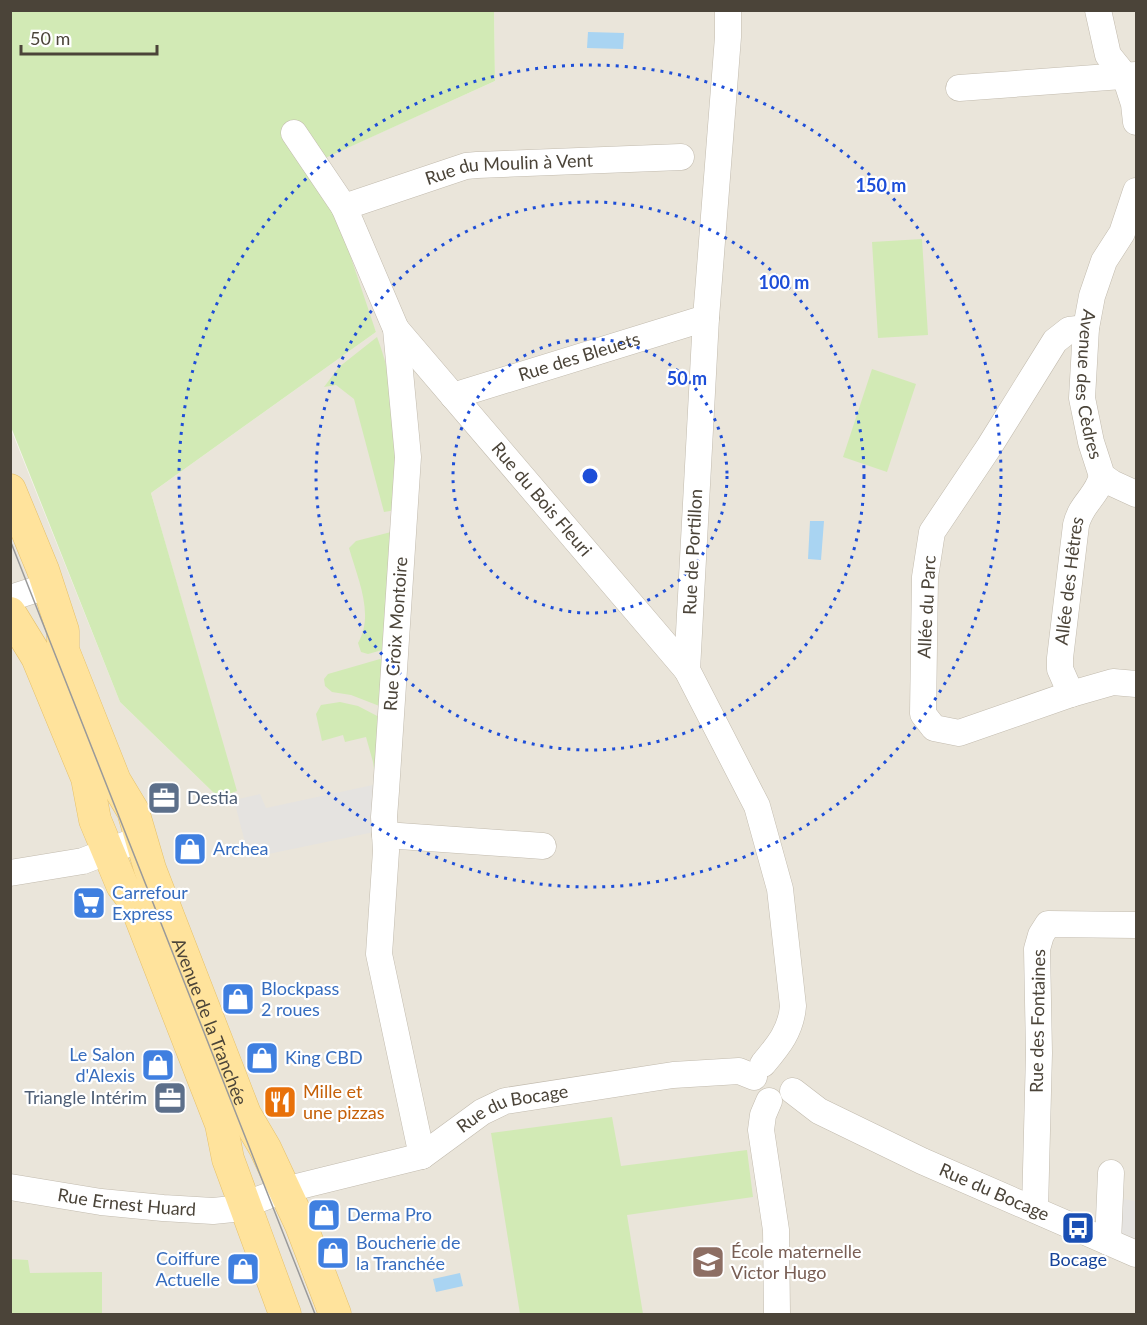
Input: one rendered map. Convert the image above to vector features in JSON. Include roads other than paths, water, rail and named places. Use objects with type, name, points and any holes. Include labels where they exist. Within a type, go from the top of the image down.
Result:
[{"type":"main road","name":"Avenue de la Tranchée","points":[[10,490],[39,556],[63,631],[63,650],[115,781],[133,811],[140,839],[245,1114],[265,1148],[301,1225],[335,1314]]},
{"type":"main road","name":"Avenue de la Tranchée","points":[[10,614],[38,657],[87,778],[95,819],[122,885],[138,911],[217,1113],[228,1159],[285,1314]]},
{"type":"street","name":"Rue de Portillon","points":[[687,670],[706,318],[728,37],[728,10]]},
{"type":"street","points":[[1098,10],[1108,55],[1131,76],[1137,122]]},
{"type":"street","points":[[959,88],[1131,76]]},
{"type":"street","name":"Rue Croix Montoire","points":[[294,133],[344,207],[396,329],[408,457],[385,808],[386,851],[379,954],[422,1156]]},
{"type":"street","name":"Rue du Moulin à Vent","points":[[344,207],[466,166],[681,157]]},
{"type":"street","name":"Avenue des Cèdres","points":[[1137,191],[1122,233],[1104,261],[1092,296],[1086,327],[1082,398],[1091,442],[1102,476],[1137,494]]},
{"type":"street","name":"Rue des Bleuets","points":[[453,396],[706,318]]},
{"type":"street","name":"Allée du Parc","points":[[1086,327],[1069,330],[1055,341],[989,447],[932,532],[925,577],[923,714],[934,728],[958,733],[1113,682],[1137,684]]},
{"type":"street","name":"Rue du Bois Fleuri","points":[[396,329],[687,670]]},
{"type":"street","name":"Allée des Hêtres","points":[[1071,694],[1060,669],[1060,658],[1076,525],[1079,512],[1094,496],[1102,476]]},
{"type":"street","points":[[10,598],[47,586]]},
{"type":"street","points":[[687,670],[757,806],[780,889],[793,1006],[792,1017],[784,1038],[759,1070],[757,1092],[769,1101],[782,1100],[793,1091],[795,1077],[788,1065],[777,1060],[759,1070]]},
{"type":"street","points":[[385,835],[543,846]]},
{"type":"street","points":[[10,873],[83,861],[140,839]]},
{"type":"street","name":"Rue des Fontaines","points":[[1035,1209],[1039,1053],[1037,949],[1041,935],[1048,924],[1137,925]]},
{"type":"street","name":"Rue du Bocage","points":[[284,1190],[422,1156],[482,1112],[505,1101],[673,1075],[759,1070]]},
{"type":"street","name":"Rue du Bocage","points":[[793,1091],[819,1111],[922,1161],[1137,1254]]},
{"type":"street","points":[[769,1101],[763,1115],[761,1130],[776,1230],[777,1314]]},
{"type":"street","points":[[1108,1242],[1111,1173]]},
{"type":"street","name":"Rue Ernest Huard","points":[[10,1187],[101,1202],[213,1211],[244,1206],[284,1190]]},
{"type":"water","points":[[588,32],[624,33],[623,49],[587,48]]},
{"type":"water","points":[[810,521],[824,521],[821,560],[808,559]]},
{"type":"water","points":[[460,1273],[463,1286],[436,1292],[433,1279]]},
{"type":"tram line","points":[[10,540],[315,1314]]},
{"type":"place","name":"Destia","points":[[164,798]]},
{"type":"place","name":"Archea","points":[[190,849]]},
{"type":"place","name":"Carrefour Express","points":[[89,903]]},
{"type":"place","name":"Blockpass 2 roues","points":[[238,999]]},
{"type":"place","name":"King CBD","points":[[262,1058]]},
{"type":"place","name":"Le Salon d'Alexis","points":[[158,1065]]},
{"type":"place","name":"Triangle Intérim","points":[[170,1098]]},
{"type":"place","name":"Mille et une pizzas","points":[[280,1102]]},
{"type":"place","name":"Derma Pro","points":[[324,1215]]},
{"type":"place","name":"Bocage","points":[[1078,1228]]},
{"type":"place","name":"Boucherie de la Tranchée","points":[[333,1253]]},
{"type":"place","name":"École maternelle Victor Hugo","points":[[708,1262]]},
{"type":"place","name":"Coiffure Actuelle","points":[[243,1269]]}]
